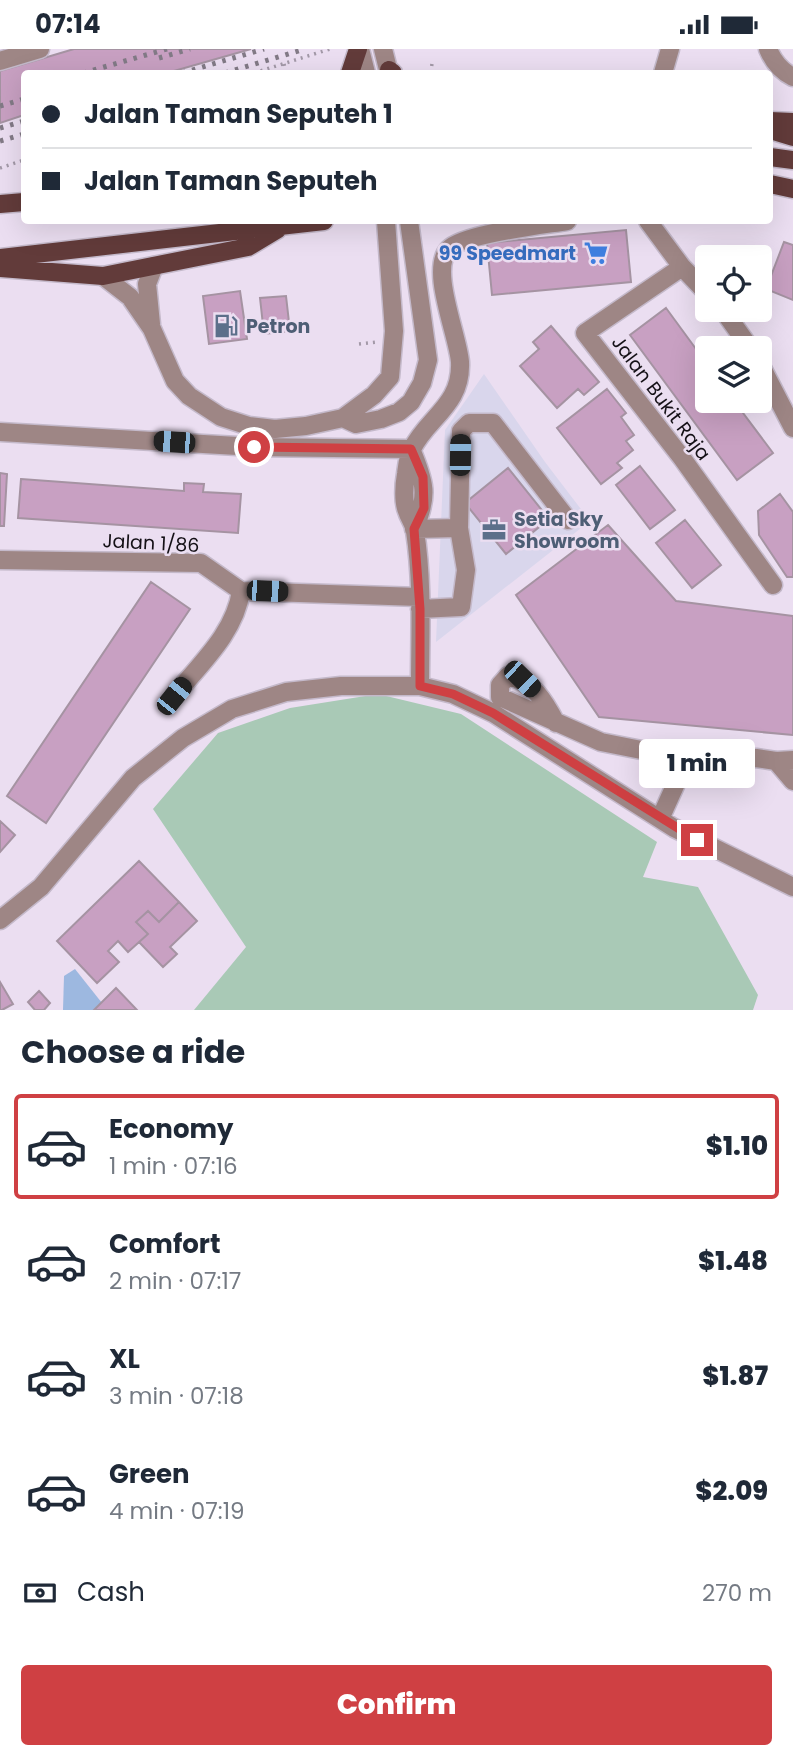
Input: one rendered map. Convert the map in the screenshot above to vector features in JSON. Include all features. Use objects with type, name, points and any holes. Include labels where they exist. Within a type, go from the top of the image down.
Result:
[{"type":"main road","points":[[351,70],[359,49]]},
{"type":"main road","points":[[773,121],[793,122]]},
{"type":"main road","points":[[773,131],[793,137]]},
{"type":"main road","points":[[773,157],[793,160]]},
{"type":"main road","points":[[773,185],[793,189]]},
{"type":"main road","points":[[0,204],[21,202]]},
{"type":"main road","points":[[0,258],[294,224]]},
{"type":"main road","points":[[0,268],[103,276],[248,247],[284,225]]},
{"type":"street","points":[[0,61],[40,49]]},
{"type":"street","points":[[359,49],[365,70]]},
{"type":"street","points":[[383,49],[389,70]]},
{"type":"street","points":[[665,70],[670,49]]},
{"type":"street","points":[[768,49],[773,60],[793,77]]},
{"type":"street","points":[[103,276],[130,297],[152,329],[175,381],[189,396],[220,417],[249,426],[275,429],[342,418],[374,395],[390,377],[387,336],[391,292],[386,224]]},
{"type":"street","points":[[342,418],[356,424],[399,412],[411,402],[422,383],[428,360],[409,224]]},
{"type":"street","points":[[411,449],[449,403],[458,385],[460,365],[457,339],[441,280],[446,251],[455,244],[478,237],[550,224]]},
{"type":"street","points":[[650,224],[695,281]]},
{"type":"street","points":[[152,329],[147,284],[154,265]]},
{"type":"street","name":"Jalan Bukit Raja","points":[[682,267],[585,333],[682,458],[773,585]]},
{"type":"street","points":[[387,336],[411,349],[418,343],[424,320]]},
{"type":"street","points":[[772,385],[793,428]]},
{"type":"street","points":[[174,696],[229,629],[242,591],[461,607],[466,569],[459,528],[461,431],[469,423],[493,423],[568,520]]},
{"type":"street","points":[[0,432],[254,447],[411,449]]},
{"type":"street","points":[[411,449],[423,477],[424,508],[414,529],[420,603],[420,686]]},
{"type":"street","points":[[414,529],[459,528]]},
{"type":"street","name":"Jalan 1/86","points":[[0,560],[201,563],[242,591]]},
{"type":"street","points":[[0,920],[41,887],[133,778],[183,738],[232,709],[286,692],[341,686],[420,686],[453,694],[493,713],[660,819],[793,887]]},
{"type":"street","points":[[556,723],[601,743],[687,759],[755,758],[784,761],[793,781]]},
{"type":"street","points":[[660,819],[687,759]]},
{"type":"path","points":[[264,70],[330,49]]},
{"type":"path","points":[[431,70],[432,63]]},
{"type":"path","points":[[284,64],[285,70]]},
{"type":"path","points":[[0,168],[21,161]]},
{"type":"path","points":[[359,344],[387,336]]},
{"type":"shaded area","points":[[484,374],[590,521],[436,642],[445,430]]},
{"type":"green space","points":[[378,694],[461,714],[657,842],[643,877],[698,887],[758,995],[753,1010],[194,1010],[246,947],[153,809],[218,733],[290,708]]},
{"type":"water","points":[[75,969],[102,1003],[95,1010],[63,1010],[64,976]]},
{"type":"building","points":[[74,49],[251,49],[178,70],[21,70],[21,116],[0,123],[0,71]]},
{"type":"building","points":[[626,230],[631,282],[492,295],[487,243]]},
{"type":"building","points":[[784,242],[793,245],[793,300],[772,291],[772,273]]},
{"type":"building","name":"Petron","points":[[240,291],[247,339],[209,344],[203,296]]},
{"type":"building","points":[[286,296],[290,331],[264,334],[260,298]]},
{"type":"building","points":[[666,308],[695,348],[695,413],[743,413],[773,453],[737,480],[630,335]]},
{"type":"building","points":[[551,326],[599,382],[584,395],[578,389],[557,408],[520,366],[539,349],[533,342]]},
{"type":"building","points":[[607,389],[626,413],[621,417],[634,435],[626,441],[633,450],[617,463],[622,468],[601,484],[557,428]]},
{"type":"building","points":[[640,466],[675,510],[650,529],[616,485]]},
{"type":"building","points":[[508,468],[549,519],[506,554],[465,503]]},
{"type":"building","points":[[0,473],[7,474],[4,526],[0,526]]},
{"type":"building","points":[[21,479],[184,491],[184,483],[204,484],[203,492],[241,494],[238,533],[18,518]]},
{"type":"building","points":[[780,494],[793,512],[793,577],[787,577],[759,535],[758,511]]},
{"type":"building","points":[[685,520],[721,565],[692,588],[656,543]]},
{"type":"building","points":[[608,525],[676,601],[793,616],[793,735],[599,717],[516,595]]},
{"type":"building","points":[[151,582],[190,609],[46,823],[7,796]]},
{"type":"building","points":[[0,821],[15,835],[0,852]]},
{"type":"building","points":[[139,861],[179,902],[159,922],[148,911],[136,922],[148,934],[128,952],[118,941],[108,951],[119,962],[97,983],[57,941]]},
{"type":"building","points":[[179,902],[197,921],[170,947],[177,954],[163,967],[139,942],[148,934],[136,922],[148,911],[159,922]]},
{"type":"building","points":[[0,982],[13,1004],[2,1010],[0,1010]]},
{"type":"building","points":[[116,988],[137,1010],[94,1010]]},
{"type":"building","points":[[39,991],[50,1003],[44,1010],[35,1010],[28,1002]]},
{"type":"railway","points":[[94,70],[167,49]]},
{"type":"railway","points":[[159,58],[190,49]]},
{"type":"railway","points":[[192,70],[264,49]]},
{"type":"railway","points":[[235,70],[305,49]]},
{"type":"railway","points":[[0,106],[21,100]]},
{"type":"railway","points":[[0,128],[21,122]]},
{"type":"railway","points":[[0,141],[21,135]]},
{"type":"place","name":"99 Speedmart","points":[[596,253]]},
{"type":"place","name":"Petron","points":[[226,326]]},
{"type":"place","name":"Setia Sky Showroom","points":[[494,530]]},
{"type":"route","points":[[254,447],[411,449],[423,477],[424,508],[414,529],[420,609],[420,686],[453,694],[493,713],[697,840]]}]
